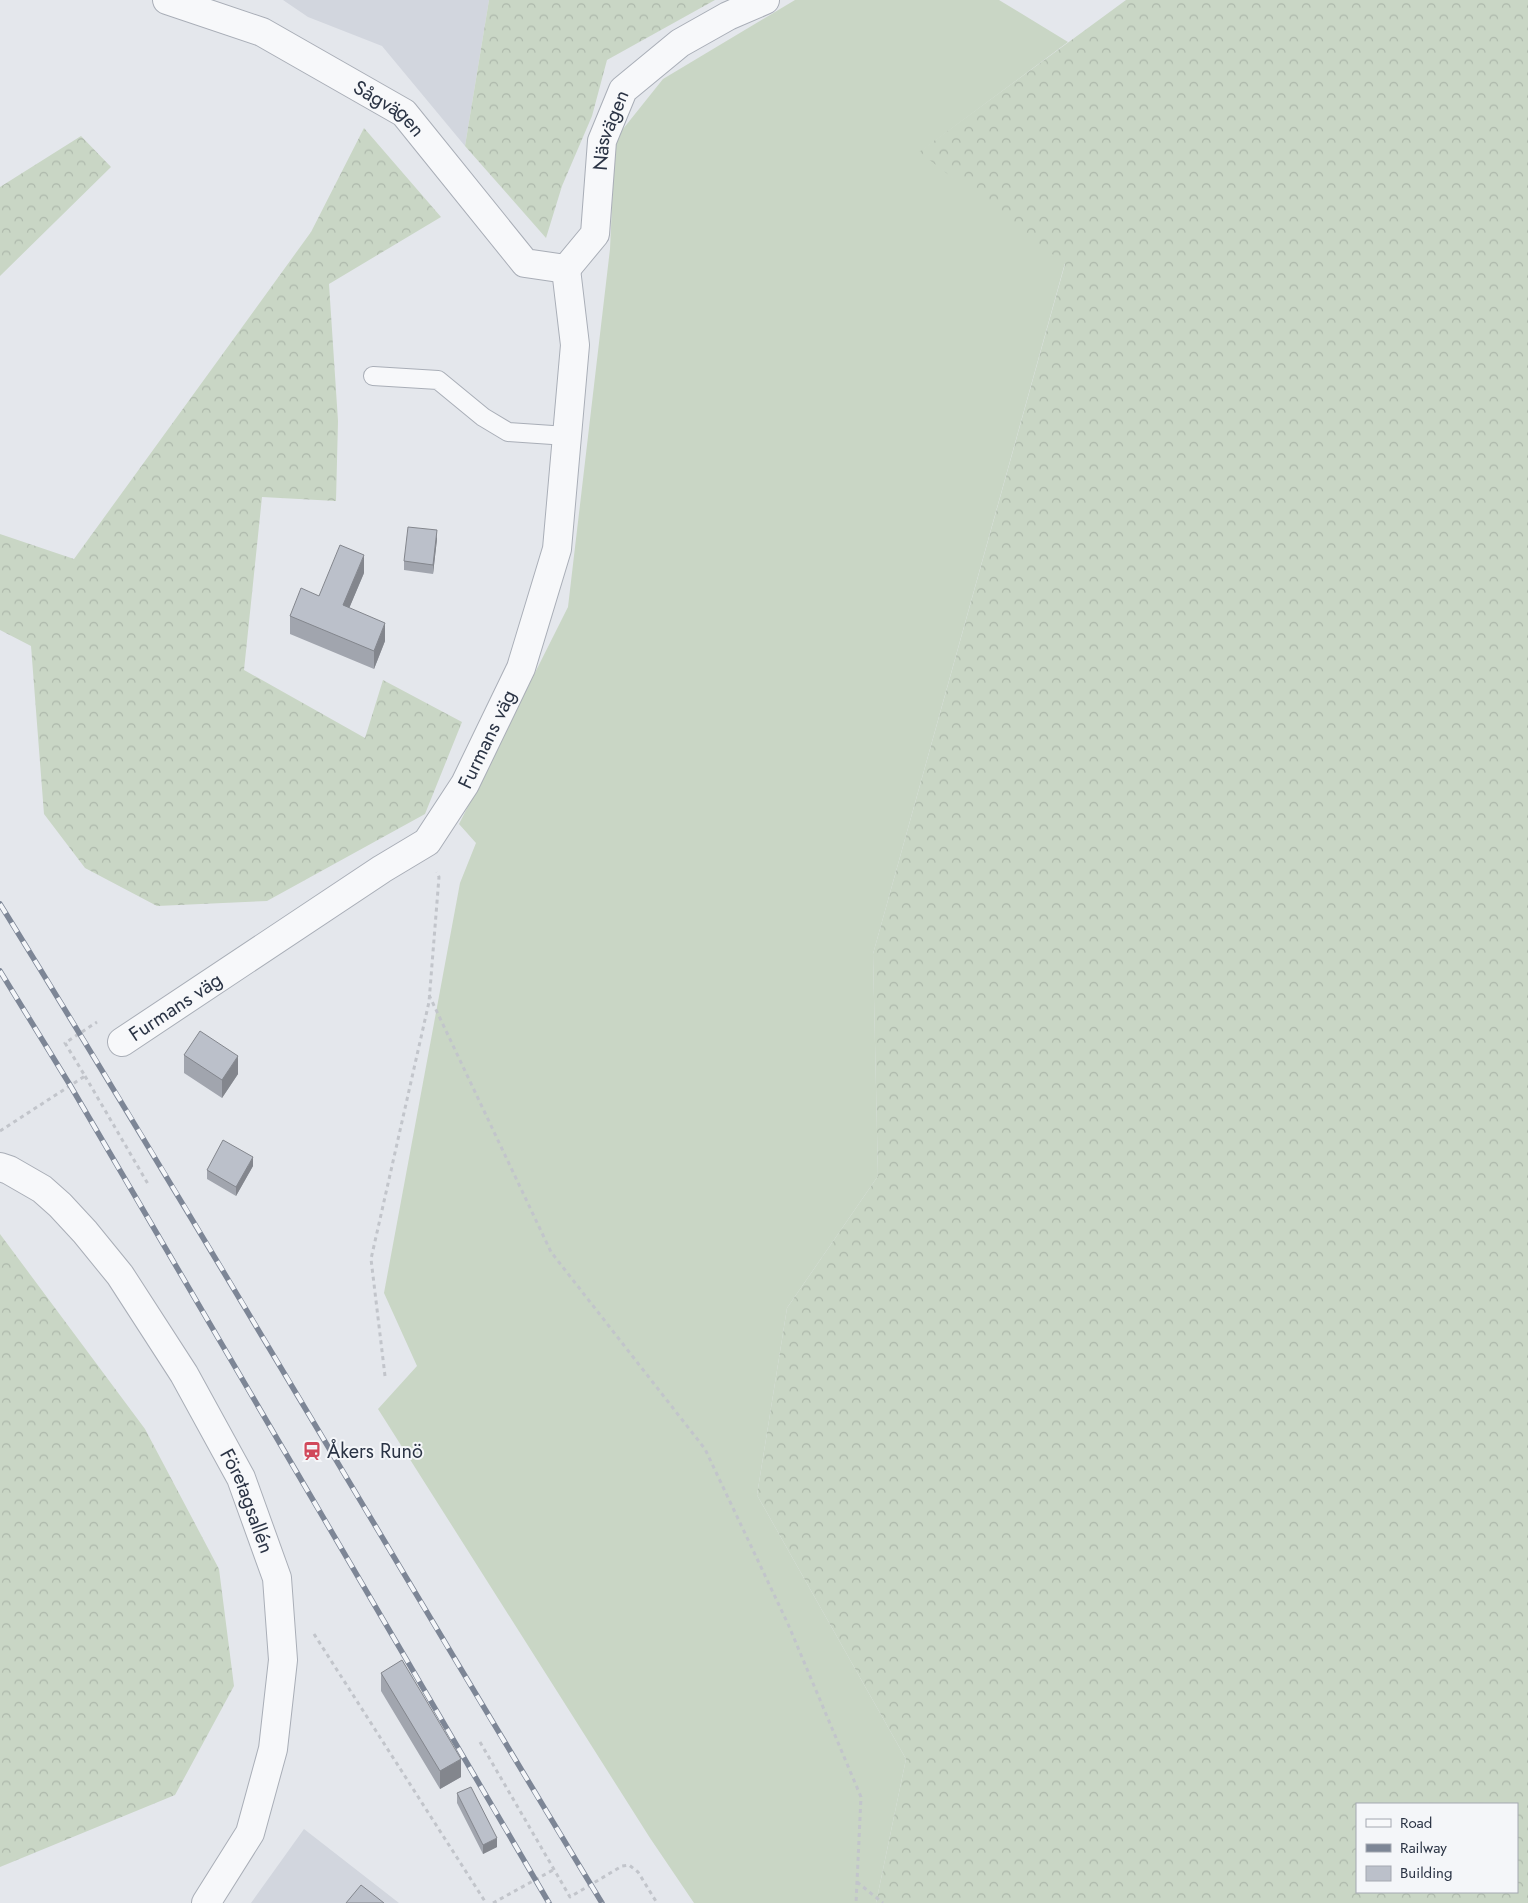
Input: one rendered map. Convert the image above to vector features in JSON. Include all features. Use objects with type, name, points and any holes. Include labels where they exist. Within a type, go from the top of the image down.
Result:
[{"type":"street","name":"Sågvägen","points":[[167,0],[262,32],[404,113],[525,263],[566,270]]},
{"type":"street","name":"Näsvägen","points":[[566,270],[595,234],[602,141],[623,90],[680,43],[728,16],[765,0]]},
{"type":"street","name":"Furmans väg","points":[[122,1042],[366,880],[427,842],[465,784],[521,668],[557,550],[575,345],[566,270]]},
{"type":"street","name":"Företagsallén","points":[[0,1167],[9,1170],[42,1189],[60,1205],[125,1283],[184,1374],[241,1478],[278,1578],[283,1660],[273,1749],[250,1833],[206,1903]]},
{"type":"lane","points":[[373,376],[438,380],[483,417],[508,432],[567,436]]},
{"type":"path","points":[[385,1376],[371,1259],[430,995],[439,877],[427,842]]},
{"type":"path","points":[[430,995],[550,1252],[705,1449],[788,1624],[861,1797],[856,1903]]},
{"type":"path","points":[[122,1042],[106,1017],[65,1043],[148,1184]]},
{"type":"path","points":[[0,1131],[85,1076]]},
{"type":"path","points":[[310,1628],[486,1903]]},
{"type":"path","points":[[480,1742],[553,1870],[570,1896],[622,1866],[629,1865],[638,1872],[657,1903]]},
{"type":"path","points":[[493,1903],[553,1870]]},
{"type":"path","points":[[857,1882],[883,1903]]},
{"type":"shaded area","points":[[283,0],[489,0],[465,146],[382,46],[308,17]]},
{"type":"shaded area","points":[[304,1829],[399,1903],[251,1903]]},
{"type":"green space","points":[[489,0],[715,0],[607,60],[592,116],[562,186],[546,238],[465,146]]},
{"type":"green space","points":[[795,0],[999,0],[1068,42],[920,152],[1065,263],[873,954],[878,1176],[787,1308],[757,1495],[906,1759],[876,1903],[694,1903],[650,1838],[378,1409],[417,1366],[384,1293],[460,883],[476,843],[459,824],[568,607],[610,249],[615,139],[663,79]]},
{"type":"green space","points":[[1126,0],[1528,0],[1528,1903],[876,1903],[906,1759],[757,1495],[787,1308],[878,1176],[873,954],[1065,264],[919,152]]},
{"type":"green space","points":[[364,128],[441,217],[329,284],[338,421],[336,501],[262,497],[244,670],[365,738],[383,680],[462,722],[425,814],[267,901],[157,906],[85,868],[44,814],[31,646],[0,630],[0,534],[74,559],[311,232]]},
{"type":"green space","points":[[81,136],[111,167],[0,276],[0,187]]},
{"type":"green space","points":[[0,1234],[145,1429],[219,1569],[234,1686],[175,1795],[0,1867]]},
{"type":"building","points":[[408,527],[437,530],[433,565],[404,561]]},
{"type":"building","points":[[340,545],[364,555],[343,605],[385,623],[374,651],[290,616],[301,588],[319,596]]},
{"type":"building","points":[[200,1031],[238,1056],[222,1080],[184,1055]]},
{"type":"building","points":[[223,1140],[253,1157],[236,1187],[207,1170]]},
{"type":"building","points":[[402,1660],[461,1759],[440,1771],[381,1673]]},
{"type":"building","points":[[471,1787],[497,1838],[483,1845],[457,1793]]},
{"type":"building","points":[[361,1885],[384,1903],[346,1903]]},
{"type":"railway","points":[[0,904],[152,1153],[602,1903]]},
{"type":"railway","points":[[0,971],[70,1085],[549,1903]]},
{"type":"place","name":"Åkers Runö","points":[[312,1451]]}]
